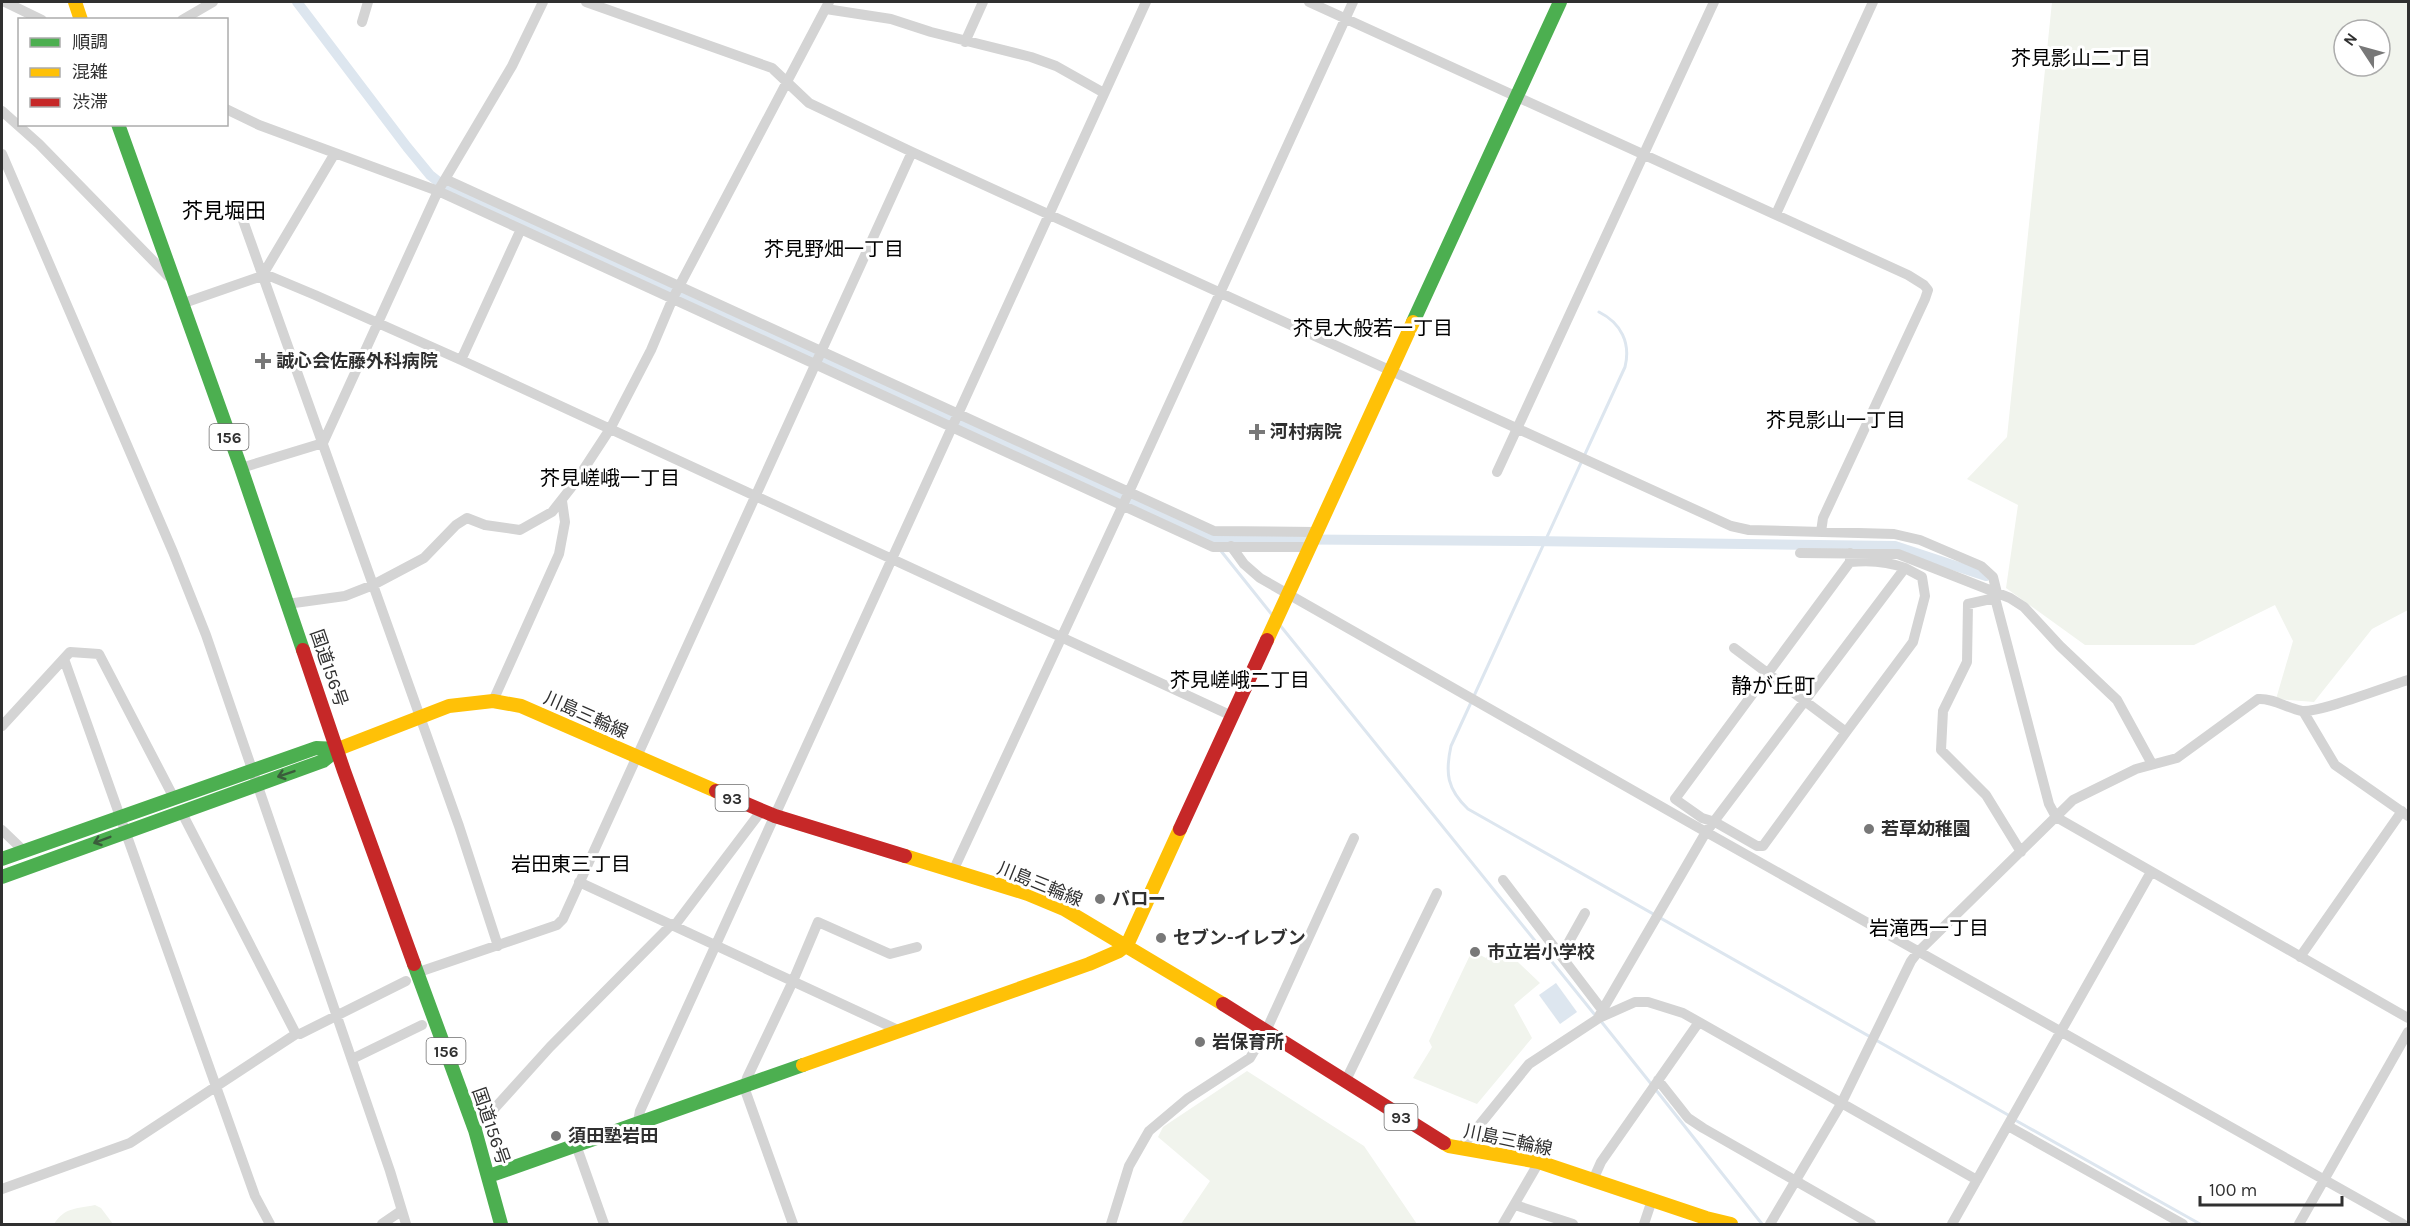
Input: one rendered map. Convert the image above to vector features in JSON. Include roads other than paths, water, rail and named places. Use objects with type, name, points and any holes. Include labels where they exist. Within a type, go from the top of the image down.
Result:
[{"type":"main road","points":[[75,2],[80,18]]},
{"type":"main road","points":[[489,1176],[1089,964],[1127,945],[1560,2]]},
{"type":"main road","name":"国道156号","points":[[119,126],[241,468],[338,749],[411,977],[475,1130],[501,1224]]},
{"type":"main road","name":"川島三輪線","points":[[255,777],[322,761],[338,749],[449,706],[493,701],[521,706],[775,816],[1028,894],[1064,909],[1266,1030],[1449,1146],[1539,1162],[1652,1200],[1705,1221],[1731,1224]]},
{"type":"main road","points":[[2,859],[174,798],[255,777]]},
{"type":"main road","points":[[2,877],[182,813],[255,777]]},
{"type":"street","points":[[5,2],[38,18]]},
{"type":"street","points":[[185,18],[213,2]]},
{"type":"street","points":[[362,22],[368,2]]},
{"type":"street","points":[[241,468],[322,443],[438,191],[512,66],[543,2]]},
{"type":"street","points":[[586,2],[772,68],[809,103],[1517,430],[1731,526],[1749,530],[1894,534],[1920,540],[1981,566],[1993,577],[2049,804],[2056,817],[2409,1018]]},
{"type":"street","points":[[965,42],[983,2]]},
{"type":"street","points":[[638,1122],[640,1111],[715,944],[1146,2]]},
{"type":"street","points":[[1310,2],[1776,214],[1908,275],[1924,285],[1928,290],[1823,518],[1821,532]]},
{"type":"street","points":[[953,871],[1353,2]]},
{"type":"street","points":[[1497,472],[1714,2]]},
{"type":"street","points":[[1776,214],[1873,2]]},
{"type":"street","points":[[287,604],[345,596],[373,585],[424,558],[456,525],[467,518],[485,525],[520,530],[552,512],[562,501],[610,429],[651,350],[679,286],[828,5],[891,19],[965,42],[1031,57],[1056,66],[1104,93]]},
{"type":"street","points":[[228,110],[259,125],[438,191],[1213,547],[1310,547]]},
{"type":"street","points":[[2,111],[18,126]]},
{"type":"street","points":[[18,126],[46,151],[173,281]]},
{"type":"street","points":[[300,1034],[411,977],[557,925],[563,919],[757,497],[912,152]]},
{"type":"street","points":[[262,276],[335,153]]},
{"type":"street","points":[[2,154],[173,552],[206,635],[352,1059],[406,1224]]},
{"type":"street","points":[[445,179],[1214,531],[1316,532]]},
{"type":"street","points":[[240,212],[418,717],[459,826],[498,946]]},
{"type":"street","points":[[542,239],[548,225]]},
{"type":"street","points":[[461,360],[521,229]]},
{"type":"street","points":[[181,303],[262,276],[283,282],[461,360],[1232,716]]},
{"type":"street","points":[[493,701],[559,554],[565,522],[562,501]]},
{"type":"street","points":[[1231,546],[1244,564],[1260,578],[1918,952],[2403,1224]]},
{"type":"street","points":[[1800,553],[1850,558],[1894,564],[1922,578],[1925,596],[1913,642],[1763,846],[1756,846],[1715,822],[1702,818],[1675,799],[1850,558]]},
{"type":"street","points":[[1850,558],[1898,555],[2024,607],[2060,646],[2116,700],[2152,764]]},
{"type":"street","points":[[1601,1014],[1706,832],[1905,568]]},
{"type":"street","points":[[1996,595],[1968,604],[1967,662],[1943,711],[1941,750],[1986,795],[2021,852]]},
{"type":"street","points":[[1734,648],[1846,732]]},
{"type":"street","points":[[2,726],[70,652],[99,654],[174,798]]},
{"type":"street","points":[[64,659],[255,1196],[270,1224]]},
{"type":"street","points":[[1770,1224],[1841,1104],[1911,961],[2073,800],[2136,769],[2177,758],[2258,699],[2266,699],[2303,711],[2409,680]]},
{"type":"street","points":[[2300,957],[2405,814],[2335,765],[2303,711]]},
{"type":"street","points":[[475,1130],[550,1047],[674,925],[762,810]]},
{"type":"street","points":[[2,1189],[130,1143],[296,1034],[182,813]]},
{"type":"street","points":[[2,830],[24,851]]},
{"type":"street","points":[[1111,1224],[1129,1166],[1149,1131],[1187,1099],[1250,1058],[1266,1030],[1354,838]]},
{"type":"street","points":[[1952,1224],[2151,872]]},
{"type":"street","points":[[1503,880],[1561,956],[1601,1014]]},
{"type":"street","points":[[579,882],[898,1030]]},
{"type":"street","points":[[1346,1080],[1437,893]]},
{"type":"street","points":[[1561,956],[1585,913]]},
{"type":"street","points":[[793,1224],[744,1087],[818,922],[890,954],[917,947]]},
{"type":"street","points":[[1460,1149],[1529,1064],[1601,1014],[1635,1002],[1648,1002],[1683,1013],[1977,1180]]},
{"type":"street","points":[[1593,1180],[1601,1162],[1699,1022]]},
{"type":"street","points":[[352,1059],[422,1025]]},
{"type":"street","points":[[2299,1224],[2409,1032]]},
{"type":"street","points":[[1658,1080],[1695,1123],[1871,1224]]},
{"type":"street","points":[[2011,1120],[2183,1224]]},
{"type":"street","points":[[576,1145],[604,1224]]},
{"type":"street","points":[[1503,1224],[1539,1162]]},
{"type":"street","points":[[1644,1224],[1652,1200]]},
{"type":"street","points":[[1515,1205],[1573,1224]]},
{"type":"street","points":[[382,1224],[401,1210]]},
{"type":"waterway","points":[[297,2],[407,147],[430,175],[450,191],[1214,539],[1895,546],[1986,576]]},
{"type":"waterway","points":[[1599,312],[1613,322],[1622,335],[1627,350],[1625,367],[1451,746],[1448,773],[1456,795],[1468,809],[2010,1116]]},
{"type":"waterway","points":[[1221,551],[1273,616]]},
{"type":"waterway","points":[[1279,624],[1595,1015]]},
{"type":"waterway","points":[[1600,1020],[1652,1085]]},
{"type":"waterway","points":[[1656,1090],[1762,1224]]},
{"type":"waterway","points":[[2015,1120],[2200,1224]]},
{"type":"place","name":"誠心会佐藤外科病院","points":[[263,361]]},
{"type":"place","name":"河村病院","points":[[1257,432]]},
{"type":"place","name":"若草幼稚園","points":[[1869,829]]},
{"type":"place","name":"バロー","points":[[1100,899]]},
{"type":"place","name":"セブン-イレブン","points":[[1161,938]]},
{"type":"place","name":"市立岩小学校","points":[[1475,952]]},
{"type":"place","name":"岩保育所","points":[[1200,1042]]},
{"type":"place","name":"須田塾岩田","points":[[556,1136]]},
{"type":"district","name":"芥見影山二丁目","points":[[2081,58]]},
{"type":"district","name":"芥見堀田","points":[[224,211]]},
{"type":"district","name":"芥見野畑一丁目","points":[[834,249]]},
{"type":"district","name":"芥見大般若一丁目","points":[[1373,328]]},
{"type":"district","name":"芥見影山一丁目","points":[[1836,420]]},
{"type":"district","name":"芥見嵯峨一丁目","points":[[610,478]]},
{"type":"district","name":"芥見嵯峨二丁目","points":[[1240,680]]},
{"type":"district","name":"静が丘町","points":[[1773,686]]},
{"type":"district","name":"岩田東三丁目","points":[[571,864]]},
{"type":"district","name":"岩滝西一丁目","points":[[1929,928]]}]
